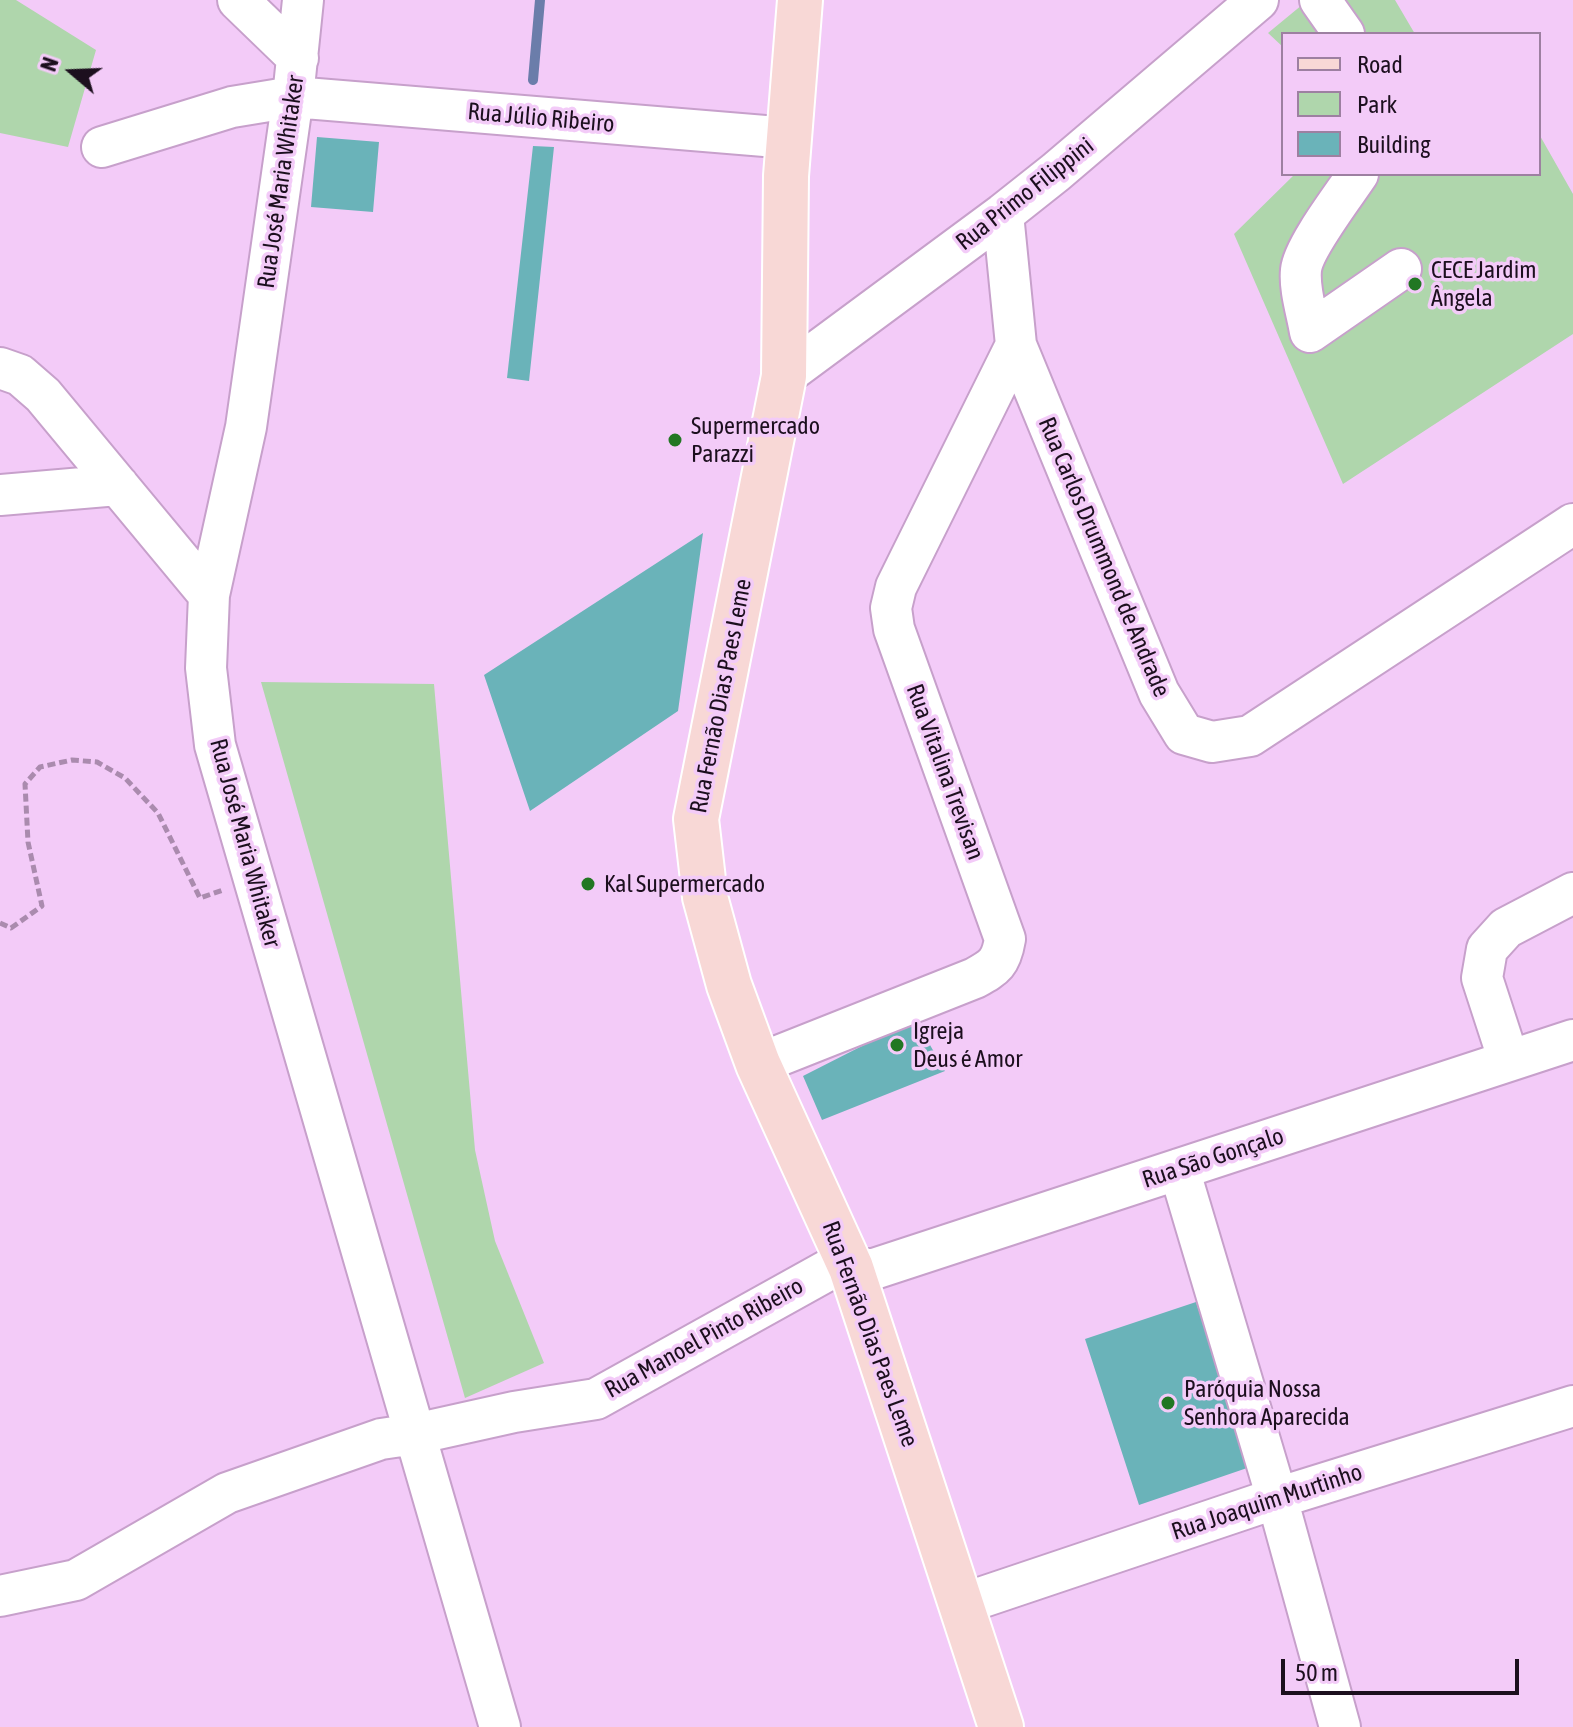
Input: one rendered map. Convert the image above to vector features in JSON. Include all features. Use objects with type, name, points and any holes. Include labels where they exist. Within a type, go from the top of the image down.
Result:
[{"type":"main road","name":"Rua Fernão Dias Paes Leme","points":[[800,0],[786,176],[784,376],[696,819],[705,897],[729,985],[758,1064],[851,1268],[1001,1727]]},
{"type":"street","points":[[238,0],[298,58]]},
{"type":"street","name":"Rua José Maria Whitaker","points":[[303,0],[293,97],[246,427],[209,595],[206,668],[215,745],[500,1727]]},
{"type":"street","points":[[1320,0],[1343,32]]},
{"type":"street","name":"Rua Primo Filippini","points":[[784,376],[1056,172],[1250,2]]},
{"type":"street","name":"Rua Júlio Ribeiro","points":[[102,147],[232,107],[293,97],[789,138]]},
{"type":"street","points":[[1357,176],[1307,251],[1301,269],[1310,332],[1401,269]]},
{"type":"street","name":"Rua Carlos Drummond de Andrade","points":[[1003,214],[1016,345],[1159,693],[1184,734],[1212,742],[1250,736],[1573,524]]},
{"type":"street","name":"Rua Vitalina Trevisan","points":[[758,1064],[975,978],[993,968],[1003,956],[1005,939],[894,629],[891,608],[896,587],[1016,345]]},
{"type":"street","points":[[0,368],[20,375],[43,395],[209,595]]},
{"type":"street","points":[[0,495],[118,485]]},
{"type":"street","points":[[1509,1061],[1482,978],[1487,949],[1506,928],[1573,893]]},
{"type":"street","name":"Rua São Gonçalo","points":[[851,1268],[874,1269],[1573,1040]]},
{"type":"street","points":[[1179,1169],[1277,1498],[1340,1727]]},
{"type":"street","name":"Rua Manoel Pinto Ribeiro","points":[[0,1596],[76,1580],[227,1493],[381,1439],[596,1399],[830,1269],[851,1268]]},
{"type":"street","name":"Rua Joaquim Murtinho","points":[[962,1604],[1277,1498],[1573,1406]]},
{"type":"path","points":[[0,923],[11,928],[42,906],[28,842],[25,784],[40,767],[72,760],[97,762],[125,778],[158,813],[200,898],[254,879]]},
{"type":"green space","points":[[0,0],[16,0],[96,50],[68,147],[0,133]]},
{"type":"green space","points":[[1308,0],[1395,0],[1414,32],[1281,32],[1281,45],[1268,33]]},
{"type":"green space","name":"CECE Jardim Ângela","points":[[1541,138],[1573,194],[1573,334],[1343,484],[1234,234],[1293,176],[1541,176]]},
{"type":"green space","points":[[261,682],[434,684],[475,1150],[495,1241],[544,1363],[465,1398]]},
{"type":"building","points":[[317,137],[379,142],[373,212],[311,207]]},
{"type":"building","points":[[533,146],[554,147],[529,381],[507,378]]},
{"type":"building","points":[[703,533],[678,711],[530,811],[484,675]]},
{"type":"building","name":"Igreja Deus é Amor","points":[[915,1019],[945,1071],[822,1120],[803,1076]]},
{"type":"building","name":"Paróquia Nossa Senhora Aparecida","points":[[1196,1302],[1250,1467],[1139,1505],[1085,1339]]},
{"type":"waterway","points":[[533,80],[540,0]]},
{"type":"place","name":"CECE Jardim Ângela","points":[[1415,284]]},
{"type":"place","name":"Supermercado Parazzi","points":[[675,440]]},
{"type":"place","name":"Kal Supermercado","points":[[588,884]]},
{"type":"place","name":"Igreja Deus é Amor","points":[[897,1045]]},
{"type":"place","name":"Paróquia Nossa Senhora Aparecida","points":[[1168,1403]]}]
